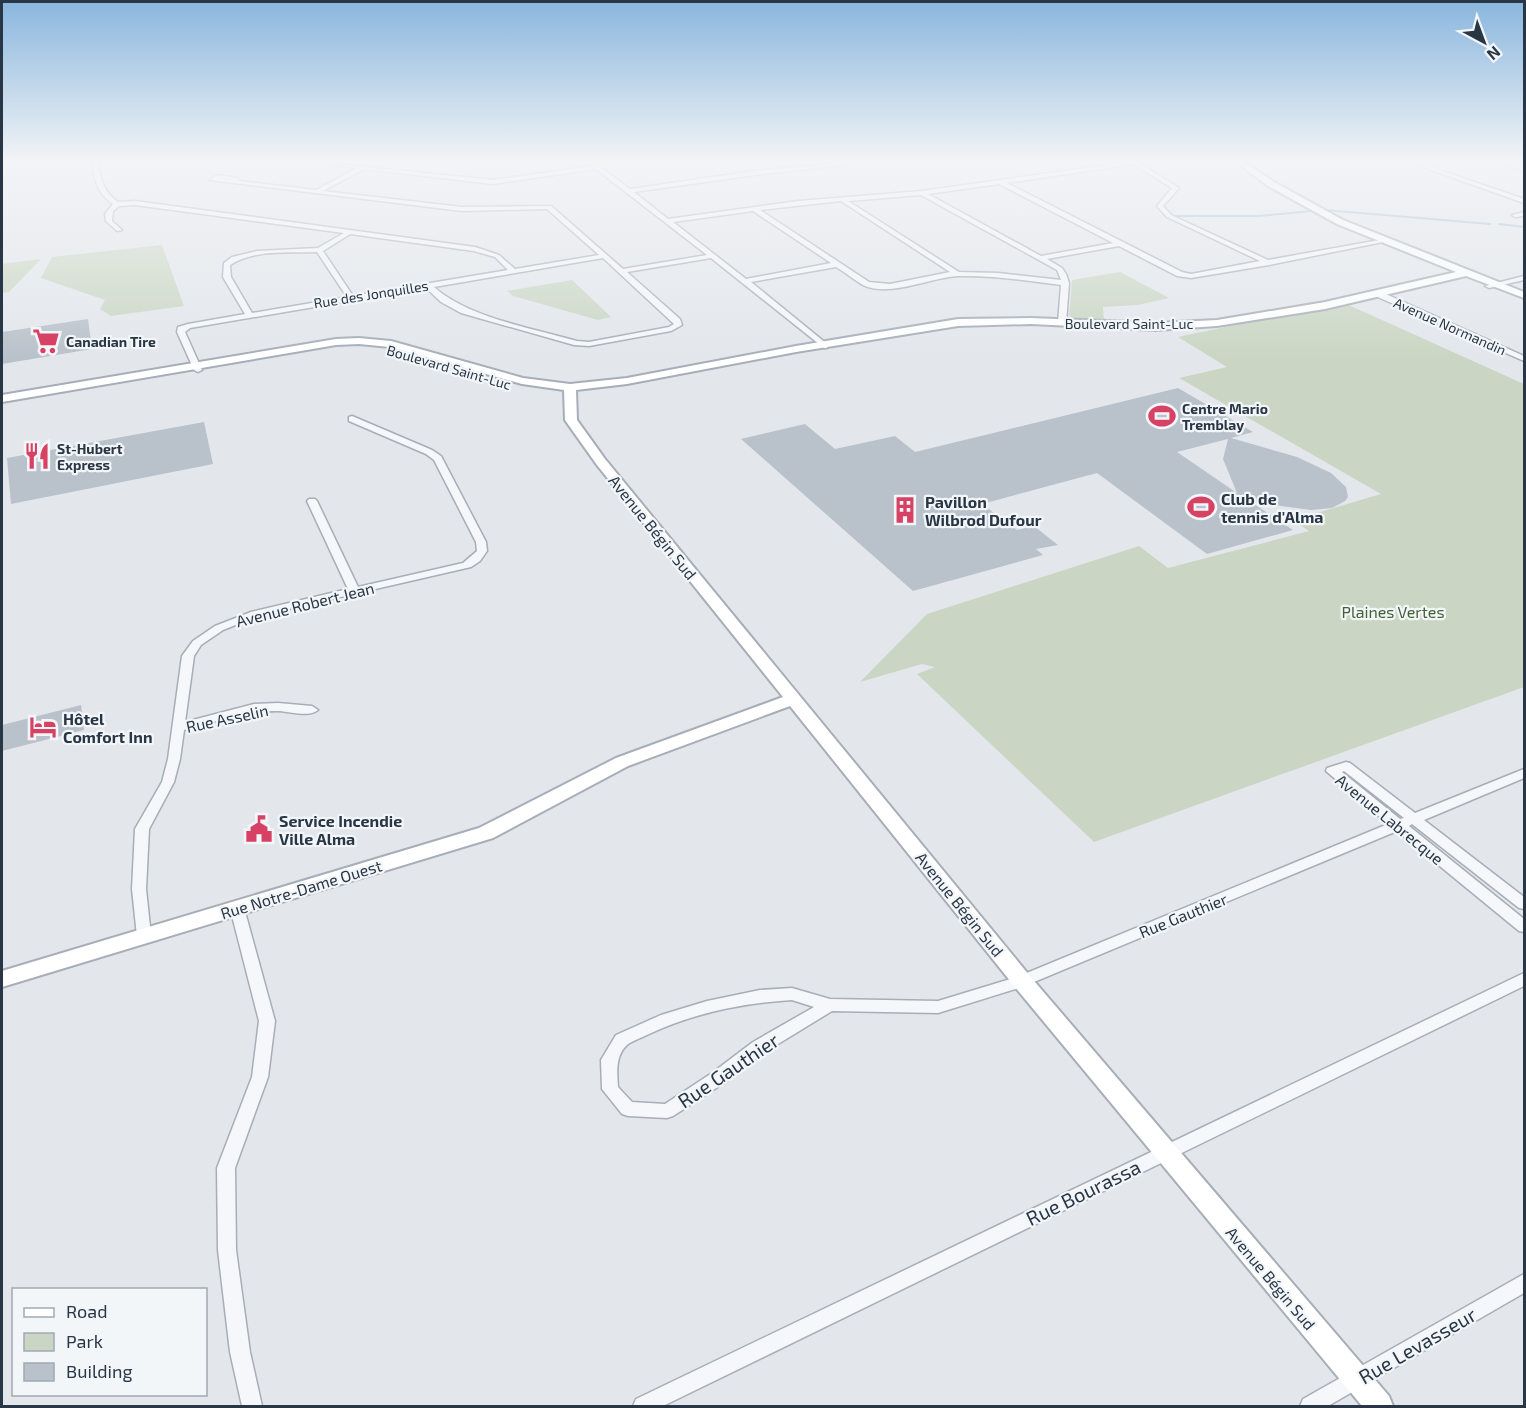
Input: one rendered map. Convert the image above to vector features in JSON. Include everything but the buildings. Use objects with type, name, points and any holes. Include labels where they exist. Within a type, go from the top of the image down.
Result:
[{"type":"street","points":[[114,227],[119,230]]},
{"type":"street","points":[[302,227],[488,252],[501,259],[513,271]]},
{"type":"street","points":[[427,285],[444,300],[464,311],[577,343],[589,344],[671,329],[678,325],[677,321],[572,227]]},
{"type":"street","points":[[675,227],[745,280],[824,346]]},
{"type":"street","points":[[782,227],[867,284],[877,287],[890,287],[957,273],[1065,283]]},
{"type":"street","points":[[884,227],[957,273]]},
{"type":"street","points":[[984,227],[1060,269],[1065,283],[1062,323]]},
{"type":"street","points":[[1087,227],[1180,274],[1191,276],[1385,241]]},
{"type":"street","points":[[1192,227],[1269,263]]},
{"type":"street","points":[[1354,227],[1463,274],[1524,296]]},
{"type":"street","points":[[249,314],[227,277],[226,264],[232,259],[319,250],[348,233]]},
{"type":"street","points":[[1041,258],[1120,244]]},
{"type":"street","points":[[319,250],[351,297]]},
{"type":"street","name":"Rue des Jonquilles","points":[[196,368],[181,329],[198,323],[605,256]]},
{"type":"street","points":[[622,272],[713,256]]},
{"type":"street","points":[[745,280],[839,264]]},
{"type":"street","name":"Boulevard Saint-Luc","points":[[2,398],[336,346],[382,348],[516,386],[571,391],[636,388],[806,354],[824,346],[919,328],[980,321],[1180,326],[1274,315],[1463,274]]},
{"type":"street","points":[[1493,285],[1524,278]]},
{"type":"street","points":[[1493,285],[1524,301]]},
{"type":"street","name":"Avenue Normandin","points":[[1376,293],[1524,359]]},
{"type":"street","name":"Boulevard Saint-Luc","points":[[2,403],[196,368]]},
{"type":"street","name":"Avenue Bégin Sud","points":[[571,391],[569,409],[571,420],[600,462],[1022,981],[1378,1407]]},
{"type":"street","name":"Avenue Robert Jean","points":[[144,936],[139,889],[142,829],[168,782],[174,759],[188,656],[197,643],[219,628],[255,614],[467,565],[482,551],[481,542],[438,458],[352,419]]},
{"type":"street","points":[[312,501],[354,591]]},
{"type":"street","name":"Rue Notre-Dame Ouest","points":[[2,979],[486,833],[622,762],[793,699]]},
{"type":"street","name":"Rue Asselin","points":[[178,728],[254,708],[278,707],[312,710]]},
{"type":"street","name":"Avenue Labrecque","points":[[1524,904],[1346,766],[1332,771],[1524,927]]},
{"type":"street","name":"Rue Gauthier","points":[[830,1005],[759,1047],[667,1111],[628,1109],[610,1089],[609,1060],[622,1040],[667,1019],[707,1007],[760,996],[792,994],[830,1005],[938,1006],[1022,981],[1524,773]]},
{"type":"street","points":[[237,908],[267,1021],[260,1077],[226,1168],[227,1250],[240,1352],[252,1407]]},
{"type":"street","name":"Rue Bourassa","points":[[643,1407],[1524,979]]},
{"type":"street","name":"Rue Levasseur","points":[[1311,1407],[1524,1283]]},
{"type":"green space","points":[[162,245],[184,306],[111,316],[100,309],[105,300],[41,278],[52,257]]},
{"type":"green space","points":[[41,259],[9,292],[2,293],[2,264]]},
{"type":"green space","points":[[1120,272],[1169,298],[1138,305],[1103,307],[1104,322],[1069,320],[1072,280]]},
{"type":"green space","points":[[572,280],[611,317],[598,320],[513,296],[507,291]]},
{"type":"green space","name":"Plaines Vertes","points":[[1342,302],[1524,384],[1524,687],[1094,842],[917,674],[935,667],[922,664],[860,682],[927,614],[1139,546],[1168,568],[1309,531],[1293,520],[1381,494],[1179,378],[1227,367],[1178,337]]},
{"type":"place","name":"Canadian Tire","points":[[46,341]]},
{"type":"place","name":"Centre Mario Tremblay","points":[[1162,416]]},
{"type":"place","name":"St-Hubert Express","points":[[37,456]]},
{"type":"place","name":"Club de tennis d'Alma","points":[[1201,507]]},
{"type":"place","name":"Pavillon Wilbrod Dufour","points":[[905,510]]},
{"type":"place","name":"Hôtel Comfort Inn","points":[[43,727]]},
{"type":"place","name":"Service Incendie Ville Alma","points":[[259,829]]}]
